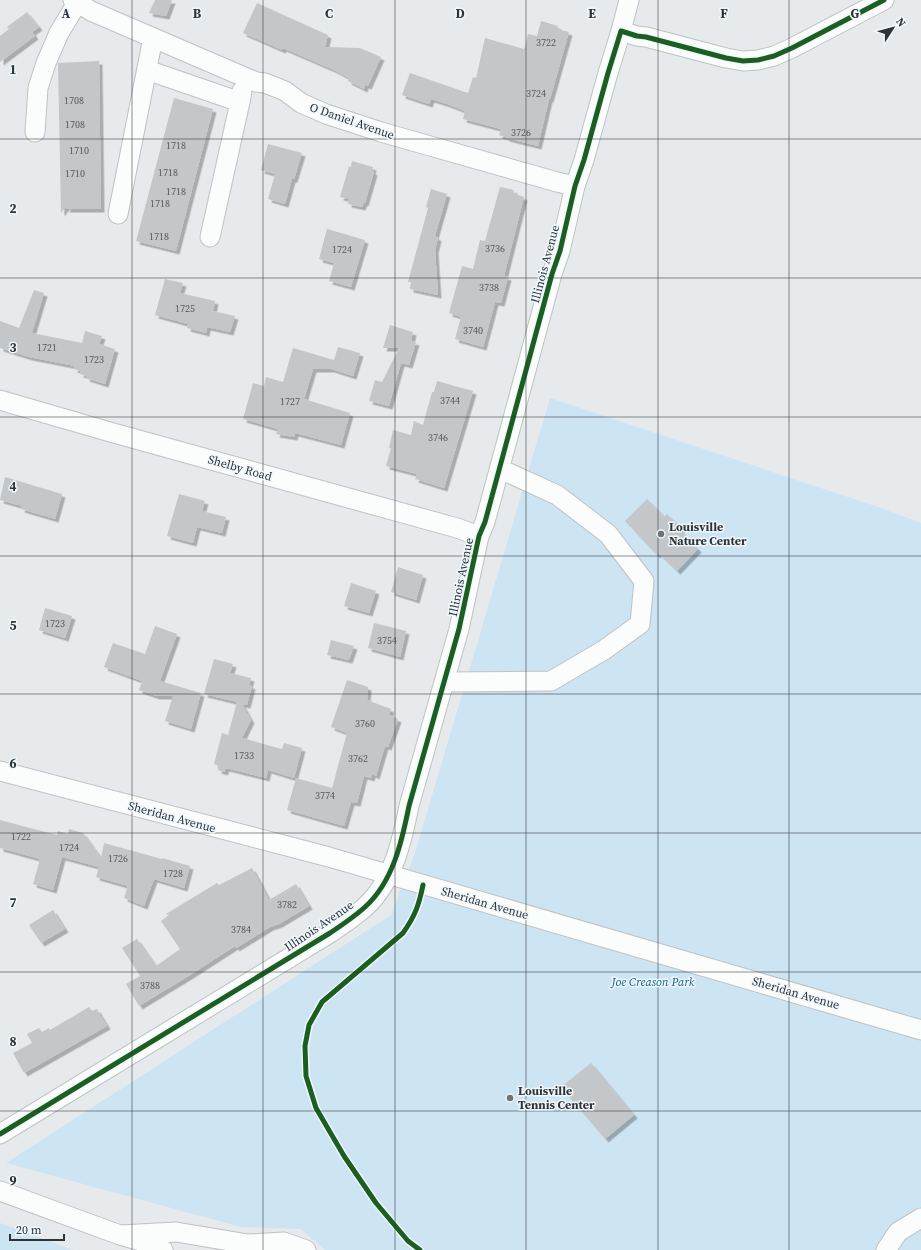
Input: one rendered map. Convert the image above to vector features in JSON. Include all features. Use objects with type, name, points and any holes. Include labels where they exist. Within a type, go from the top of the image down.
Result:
[{"type":"street","name":"Illinois Avenue","points":[[0,1134],[330,933],[366,906],[379,891],[388,875],[394,863],[404,829],[459,629],[480,536],[500,469],[552,274],[560,251],[575,186],[584,160],[629,0]]},
{"type":"street","points":[[621,31],[726,58],[743,61],[758,60],[774,56],[792,48],[884,0]]},
{"type":"street","points":[[35,132],[38,88],[46,63],[75,1]]},
{"type":"street","name":"O Daniel Avenue","points":[[75,1],[91,12],[256,82],[265,83],[285,91],[301,103],[326,114],[381,132],[575,186]]},
{"type":"street","points":[[118,214],[153,38]]},
{"type":"street","points":[[147,70],[240,102]]},
{"type":"street","points":[[210,237],[240,102],[244,77]]},
{"type":"street","name":"Shelby Road","points":[[0,400],[457,528],[480,536]]},
{"type":"street","points":[[444,682],[551,681],[604,650],[640,624],[644,581],[608,534],[557,495],[500,469]]},
{"type":"street","name":"Sheridan Avenue","points":[[0,771],[329,857],[921,1030]]},
{"type":"street","points":[[0,1190],[120,1235],[151,1244],[163,1250]]},
{"type":"street","points":[[886,1250],[898,1232],[921,1218]]},
{"type":"street","points":[[120,1235],[176,1232],[260,1247],[284,1242],[306,1250]]},
{"type":"street","points":[[120,1235],[134,1250]]},
{"type":"green space","name":"Joe Creason Park","points":[[550,398],[875,506],[921,523],[921,1250],[325,1250],[301,1229],[241,1227],[6,1163],[391,915],[415,853]]},
{"type":"green space","points":[[0,1223],[73,1250],[0,1250]]},
{"type":"building","points":[[155,0],[172,0],[166,16],[149,13]]},
{"type":"building","points":[[257,3],[328,35],[325,47],[360,48],[381,57],[368,86],[365,85],[364,89],[348,81],[349,78],[334,70],[243,33]]},
{"type":"building","points":[[27,12],[39,27],[32,32],[35,36],[0,62],[0,36],[9,29],[7,27]]},
{"type":"building","points":[[541,21],[558,26],[557,29],[569,32],[549,99],[538,146],[499,135],[501,129],[463,119],[465,111],[447,104],[431,99],[429,104],[402,95],[410,73],[468,93],[473,77],[476,78],[485,38],[524,49],[528,34],[537,36]]},
{"type":"building","points":[[99,61],[101,209],[66,209],[68,204],[61,213],[58,63]]},
{"type":"building","points":[[174,98],[213,109],[176,251],[136,241]]},
{"type":"building","points":[[268,144],[302,153],[294,179],[292,179],[285,204],[268,199],[275,174],[261,170]]},
{"type":"building","points":[[352,161],[373,167],[372,171],[374,172],[365,203],[364,202],[362,207],[348,204],[349,199],[340,197],[349,166],[351,167]]},
{"type":"building","points":[[500,187],[514,190],[513,193],[524,197],[504,276],[508,277],[501,303],[495,302],[483,347],[455,339],[461,317],[449,313],[462,266],[473,269],[480,240],[485,241]]},
{"type":"building","points":[[431,189],[447,194],[435,236],[438,238],[435,250],[438,295],[410,289],[411,282],[408,282],[428,208],[426,207]]},
{"type":"building","points":[[327,229],[365,240],[351,287],[329,281],[334,263],[319,259]]},
{"type":"building","points":[[165,279],[183,283],[180,293],[215,301],[213,311],[235,316],[230,332],[207,327],[206,333],[187,328],[188,324],[155,315]]},
{"type":"building","points":[[34,290],[44,293],[32,333],[82,343],[85,331],[102,336],[99,344],[115,349],[105,384],[86,378],[87,376],[80,374],[81,371],[74,369],[75,366],[29,357],[0,348],[0,321],[19,328]]},
{"type":"building","points":[[390,325],[413,332],[411,341],[416,342],[409,365],[401,363],[389,406],[369,401],[375,380],[382,382],[399,348],[383,348]]},
{"type":"building","points":[[338,347],[360,353],[353,376],[331,369],[313,369],[304,399],[350,413],[341,445],[295,433],[294,437],[276,434],[278,429],[243,419],[253,383],[264,386],[266,377],[283,382],[293,348],[334,360]]},
{"type":"building","points":[[437,381],[473,391],[444,488],[415,479],[417,474],[386,466],[391,448],[389,448],[393,430],[411,435],[414,421],[423,425],[432,392],[434,392]]},
{"type":"building","points":[[5,477],[62,494],[55,519],[21,509],[22,506],[0,500]]},
{"type":"building","points":[[179,494],[205,501],[202,511],[226,517],[222,533],[197,527],[193,543],[167,536]]},
{"type":"building","name":"Louisville Nature Center","points":[[647,499],[665,517],[667,514],[698,549],[677,571],[658,553],[657,555],[625,521]]},
{"type":"building","points":[[398,567],[423,575],[416,600],[391,592]]},
{"type":"building","points":[[351,583],[376,591],[369,613],[344,606]]},
{"type":"building","points":[[45,608],[72,616],[65,638],[39,630]]},
{"type":"building","points":[[374,623],[406,631],[400,657],[368,648]]},
{"type":"building","points":[[155,626],[177,634],[160,681],[201,693],[191,729],[165,721],[173,696],[156,696],[139,690],[142,681],[104,667],[113,643],[145,654]]},
{"type":"building","points":[[331,640],[354,646],[349,660],[327,655]]},
{"type":"building","points":[[214,659],[233,664],[230,673],[251,678],[249,685],[252,686],[247,705],[242,704],[251,720],[242,738],[282,749],[284,743],[302,748],[294,778],[268,770],[266,778],[226,768],[224,772],[218,770],[219,766],[214,764],[222,733],[228,735],[237,702],[204,694]]},
{"type":"building","points":[[347,680],[368,687],[367,700],[391,709],[389,715],[398,719],[388,747],[385,746],[376,776],[372,774],[371,778],[364,776],[357,803],[351,802],[344,826],[287,810],[296,778],[332,788],[347,733],[331,727]]},
{"type":"building","points":[[0,820],[57,835],[58,831],[68,834],[69,829],[83,833],[101,858],[104,843],[190,866],[184,888],[154,879],[144,906],[124,898],[128,886],[96,877],[99,867],[62,857],[53,890],[33,884],[40,859],[0,848]]},
{"type":"building","points":[[252,868],[269,900],[296,884],[309,906],[279,924],[270,927],[236,948],[235,946],[139,1006],[126,984],[140,976],[122,948],[137,939],[156,966],[180,949],[161,921],[169,915],[166,914],[217,883],[219,885]]},
{"type":"building","points":[[53,910],[65,929],[41,943],[29,925]]},
{"type":"building","points":[[89,1007],[92,1011],[97,1009],[107,1026],[24,1073],[13,1053],[32,1043],[27,1034],[39,1028],[42,1032],[49,1028],[50,1030]]},
{"type":"building","points":[[591,1063],[634,1115],[605,1139],[561,1087]]},
{"type":"cycle path","points":[[0,1134],[330,933],[365,907],[383,886],[395,860],[403,833],[409,806],[459,629],[479,536],[485,522],[552,274],[560,251],[575,186],[584,160],[621,31],[726,58],[743,61],[758,60],[774,56],[792,48],[884,0]]},
{"type":"cycle path","points":[[420,1250],[408,1241],[376,1203],[344,1156],[316,1108],[306,1076],[305,1046],[309,1025],[322,1002],[403,933],[416,910],[423,885]]},
{"type":"place","name":"Louisville Nature Center","points":[[661,534]]},
{"type":"place","name":"Louisville Tennis Center","points":[[510,1098]]}]
